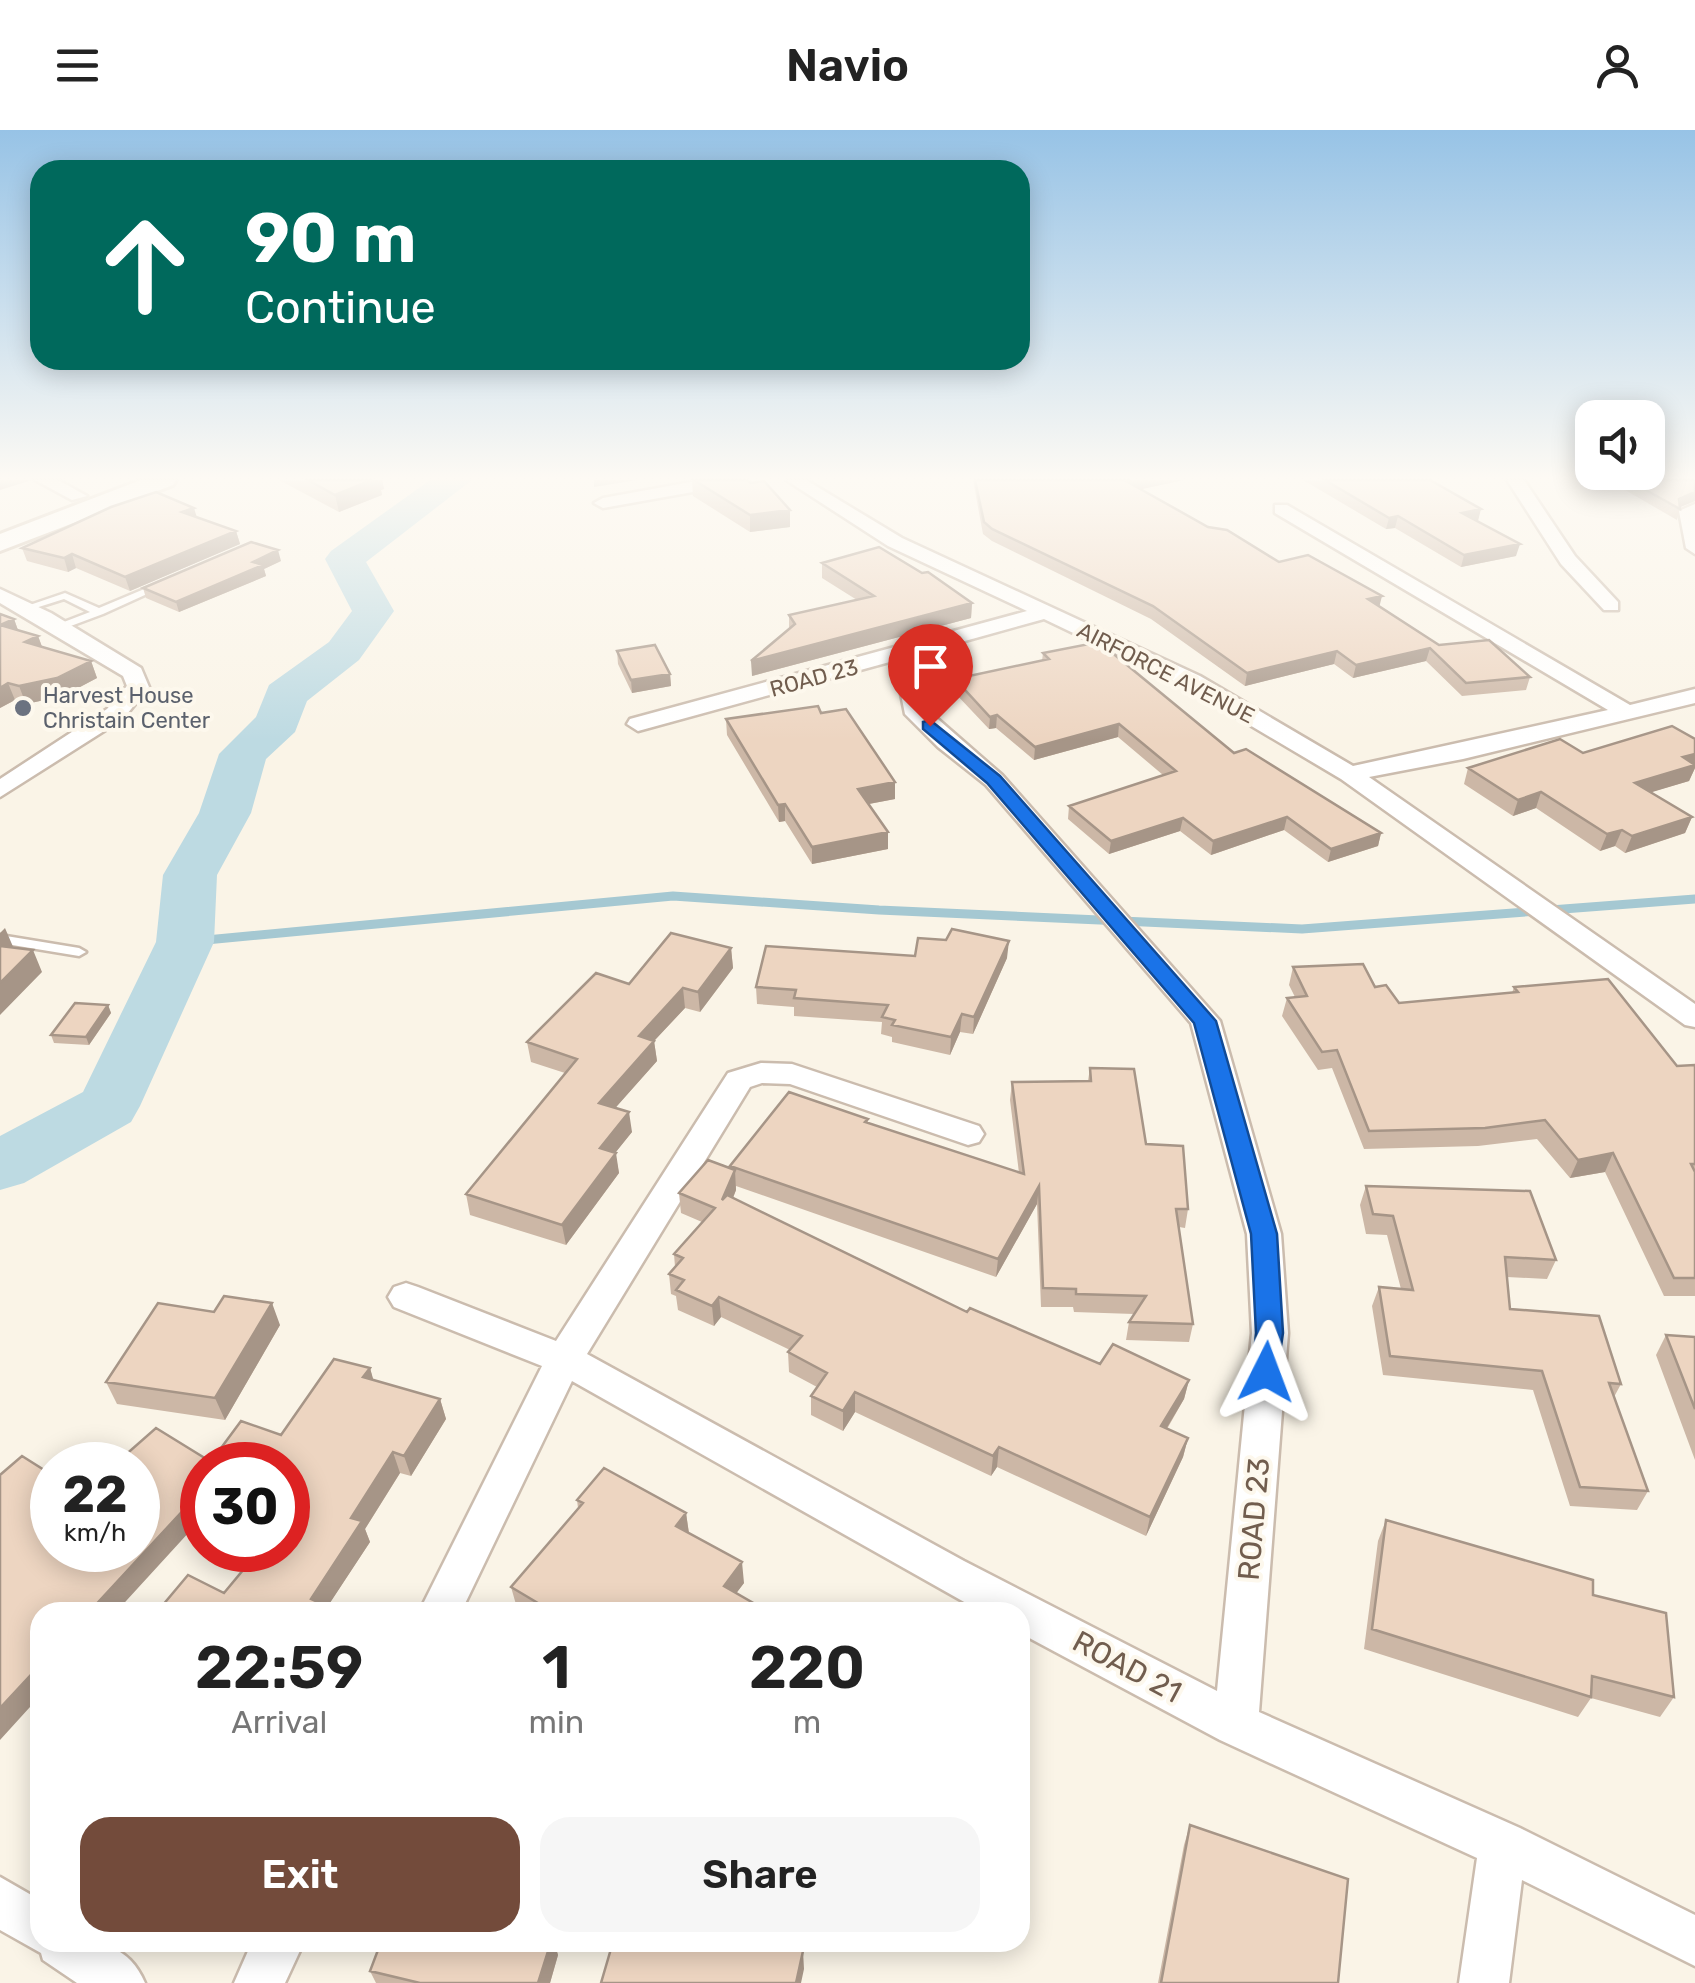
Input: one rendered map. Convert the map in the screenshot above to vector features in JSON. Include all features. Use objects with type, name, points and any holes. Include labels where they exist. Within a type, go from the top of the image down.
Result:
[{"type":"street","name":"AIRFORCE AVENUE","points":[[948,566],[1192,681],[1349,774],[1522,892],[1695,1018]]},
{"type":"street","points":[[1378,566],[1628,713]]},
{"type":"street","points":[[1574,566],[1611,606]]},
{"type":"street","points":[[0,595],[133,673],[138,688],[115,714],[0,790]]},
{"type":"street","name":"ROAD 23","points":[[638,724],[1047,612]]},
{"type":"street","name":"ROAD 23","points":[[944,642],[915,679],[911,689],[913,709],[946,742],[994,780],[1205,1021],[1264,1234],[1270,1333],[1236,1724]]},
{"type":"street","points":[[1349,774],[1463,752],[1695,696]]},
{"type":"street","points":[[445,1602],[564,1359],[740,1080],[761,1074],[792,1074],[968,1134]]},
{"type":"street","name":"ROAD 21","points":[[406,1297],[564,1359],[1003,1602]]},
{"type":"street","name":"ROAD 21","points":[[1030,1616],[1236,1724],[1503,1845],[1695,1941]]},
{"type":"street","points":[[1484,1983],[1503,1845]]},
{"type":"street","points":[[0,1901],[30,1921]]},
{"type":"street","points":[[75,1952],[120,1983]]},
{"type":"street","points":[[259,1983],[274,1952]]},
{"type":"lane","points":[[60,627],[182,576]]},
{"type":"lane","points":[[26,608],[65,596],[98,612]]},
{"type":"lane","points":[[0,939],[79,952]]},
{"type":"building","points":[[101,566],[150,566],[125,577]]},
{"type":"building","points":[[194,566],[260,566],[176,602],[143,588]]},
{"type":"building","points":[[827,566],[911,566],[928,572],[972,603],[751,661],[795,624],[789,615],[874,596]]},
{"type":"building","points":[[1070,566],[1329,566],[1382,596],[1368,599],[1439,645],[1489,640],[1530,677],[1466,683],[1430,648],[1356,665],[1337,651],[1247,673],[1153,606]]},
{"type":"building","points":[[0,614],[14,619],[0,625]]},
{"type":"building","points":[[0,625],[38,636],[25,642],[91,661],[57,678],[19,686],[8,683],[0,688]]},
{"type":"building","points":[[1099,642],[1234,753],[1246,749],[1381,833],[1331,849],[1287,817],[1213,841],[1183,818],[1111,841],[1069,806],[1176,771],[1119,724],[1035,747],[997,715],[990,717],[955,679],[1049,659],[1043,653]]},
{"type":"building","points":[[655,645],[670,674],[631,680],[617,651]]},
{"type":"building","points":[[818,706],[821,713],[846,709],[895,782],[858,789],[888,832],[812,847],[785,804],[778,805],[726,719]]},
{"type":"building","points":[[1672,726],[1695,739],[1695,754],[1683,757],[1695,765],[1635,783],[1692,817],[1632,836],[1622,830],[1607,834],[1541,792],[1518,800],[1468,768],[1560,739],[1583,753]]},
{"type":"building","points":[[952,929],[1009,941],[974,1017],[962,1014],[951,1037],[892,1025],[895,1020],[882,1017],[888,1005],[794,998],[796,990],[756,987],[766,946],[915,956],[918,938],[946,940]]},
{"type":"building","points":[[671,933],[731,948],[698,992],[683,988],[639,1036],[654,1041],[599,1103],[629,1112],[600,1148],[616,1153],[562,1225],[466,1194],[577,1059],[527,1042],[596,973],[629,984]]},
{"type":"building","points":[[0,946],[33,950],[0,983]]},
{"type":"building","points":[[1363,964],[1375,987],[1386,985],[1399,1003],[1608,979],[1677,1066],[1695,1065],[1695,1164],[1691,1164],[1695,1172],[1695,1278],[1674,1278],[1613,1153],[1578,1160],[1545,1120],[1485,1128],[1369,1131],[1337,1050],[1322,1052],[1287,998],[1307,996],[1293,967]]},
{"type":"building","points":[[75,1003],[108,1005],[86,1037],[51,1035]]},
{"type":"building","points":[[1090,1068],[1134,1069],[1146,1144],[1183,1146],[1188,1209],[1176,1209],[1193,1324],[1129,1322],[1146,1296],[1076,1294],[1076,1289],[1043,1288],[1039,1186],[998,1259],[730,1166],[789,1092],[868,1119],[865,1122],[1024,1174],[1012,1082],[1091,1081]]},
{"type":"building","points":[[708,1160],[735,1170],[722,1200],[727,1195],[967,1312],[970,1308],[1100,1364],[1113,1344],[1189,1380],[1161,1426],[1188,1438],[1150,1517],[999,1447],[993,1456],[855,1392],[843,1411],[811,1396],[827,1373],[788,1352],[802,1336],[719,1297],[712,1306],[676,1290],[684,1280],[669,1274],[683,1258],[674,1254],[715,1208],[679,1193]]},
{"type":"building","points":[[1366,1186],[1530,1191],[1556,1260],[1505,1257],[1510,1309],[1599,1316],[1621,1384],[1609,1383],[1648,1491],[1580,1487],[1542,1371],[1390,1356],[1379,1287],[1413,1290],[1393,1216],[1373,1214]]},
{"type":"building","points":[[224,1296],[272,1303],[215,1398],[106,1382],[158,1303],[214,1312]]},
{"type":"building","points":[[1666,1335],[1695,1337],[1695,1409]]},
{"type":"building","points":[[334,1359],[370,1368],[363,1377],[440,1399],[404,1456],[393,1452],[351,1518],[362,1521],[311,1599],[318,1602],[165,1602],[188,1575],[224,1593],[242,1572],[310,1572],[310,1442],[225,1442],[241,1421],[281,1435]]},
{"type":"building","points":[[156,1428],[180,1443],[180,1514],[160,1535],[160,1442],[140,1442]]},
{"type":"building","points":[[22,1456],[30,1461],[30,1572],[126,1572],[98,1602],[30,1602],[30,1676],[0,1708],[0,1475]]},
{"type":"building","points":[[604,1468],[686,1513],[676,1526],[742,1562],[724,1586],[752,1602],[536,1602],[511,1587],[583,1503],[577,1500]]},
{"type":"building","points":[[1386,1520],[1593,1580],[1593,1595],[1666,1613],[1674,1697],[1592,1676],[1591,1697],[1372,1629]]},
{"type":"building","points":[[1190,1825],[1348,1879],[1338,1983],[1161,1983]]},
{"type":"building","points":[[377,1952],[548,1952],[538,1983],[420,1983],[370,1971]]},
{"type":"building","points":[[610,1952],[803,1952],[796,1983],[601,1983]]},
{"type":"waterway","points":[[0,1166],[108,1106],[185,942],[190,875],[225,813],[243,754],[278,722],[285,695],[344,651],[373,611],[349,566]]},
{"type":"waterway","points":[[185,942],[673,896],[879,910],[1302,929],[1695,899]]},
{"type":"place","name":"Harvest House Christain Center","points":[[23,708]]},
{"type":"route","points":[[930,726],[994,780],[1205,1021],[1264,1234],[1270,1333],[1266,1372]]}]
